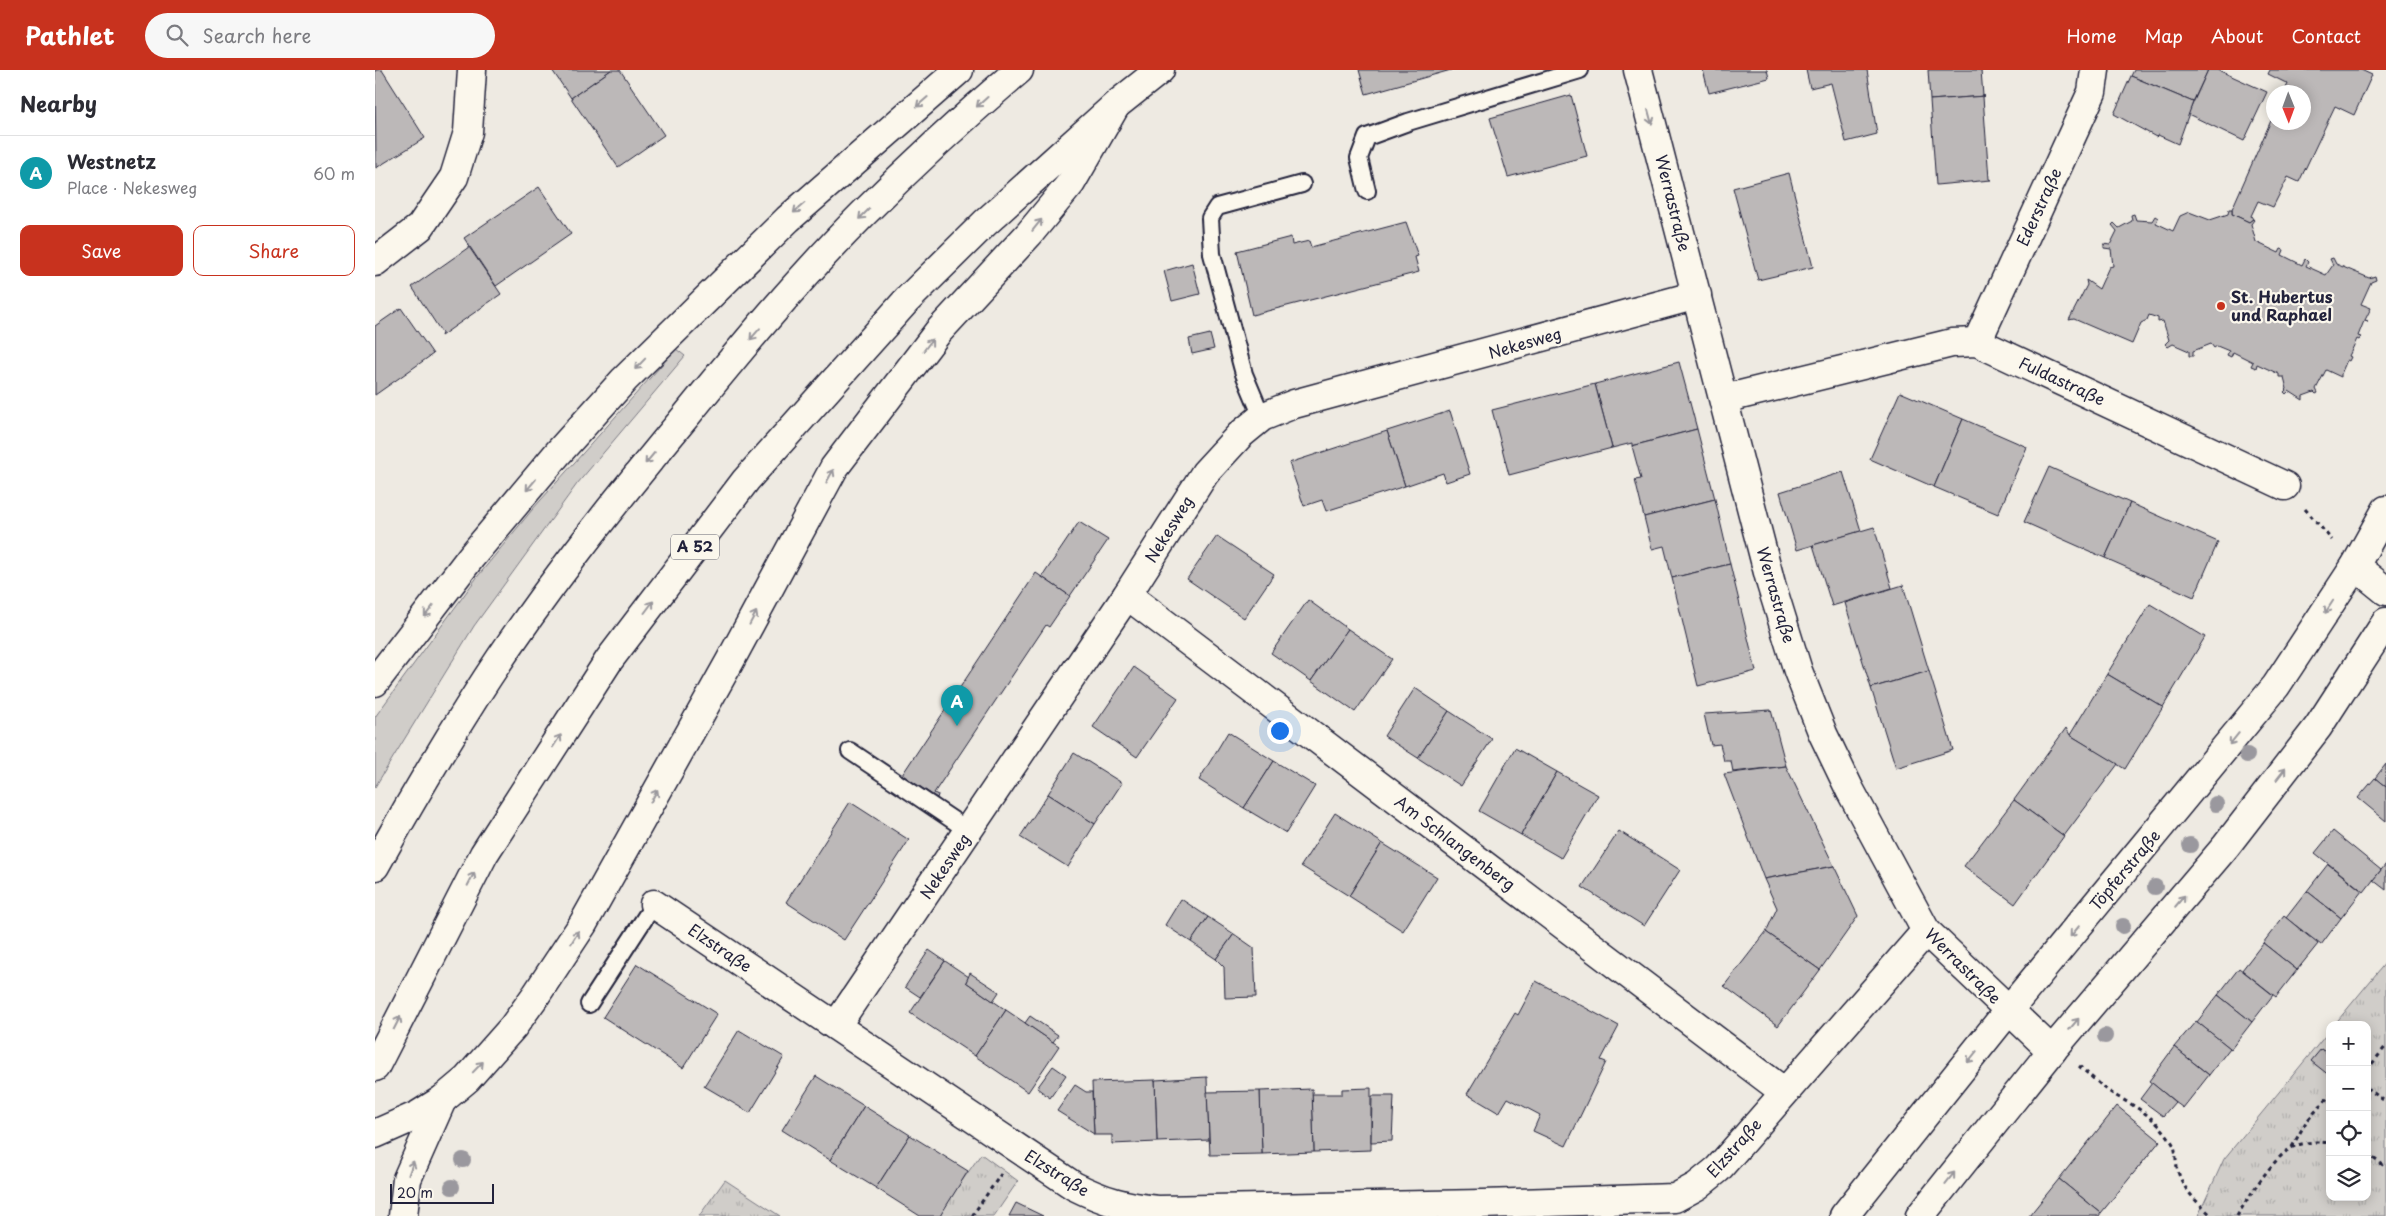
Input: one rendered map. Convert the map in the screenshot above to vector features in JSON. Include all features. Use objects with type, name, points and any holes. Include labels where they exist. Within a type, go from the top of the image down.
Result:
[{"type":"main road","points":[[375,262],[420,227],[455,177],[468,132],[472,70]]},
{"type":"main road","points":[[375,682],[471,557],[558,453],[624,380],[788,219],[959,70]]},
{"type":"main road","points":[[375,866],[424,779],[476,695],[580,548],[644,466],[763,324],[861,216],[944,136],[1019,70]]},
{"type":"main road","name":"A 52","points":[[375,1067],[484,854],[609,660],[746,480],[907,300],[985,223],[1116,106],[1160,70]]},
{"type":"main road","name":"Werrastraße","points":[[1638,70],[1771,584],[1799,671],[1823,734],[1850,790],[1926,931],[2008,1011],[2053,1049]]},
{"type":"main road","name":"Ederstraße","points":[[1977,342],[2092,92],[2095,70]]},
{"type":"main road","points":[[375,1134],[418,1115],[442,1100],[467,1079],[507,1034],[563,956],[730,661],[834,468],[938,332],[1029,234],[1071,183],[1116,106]]},
{"type":"main road","name":"Nekesweg","points":[[836,1026],[1127,596],[1205,473],[1240,435],[1262,417],[1294,404],[1697,295]]},
{"type":"main road","name":"Fuldastraße","points":[[1724,399],[1952,343],[1977,342],[2285,486]]},
{"type":"main road","name":"Töpferstraße","points":[[1844,1216],[2008,1011],[2276,686],[2355,566],[2386,510]]},
{"type":"main road","points":[[2355,566],[2386,591]]},
{"type":"main road","name":"Am Schlangenberg","points":[[1127,596],[1783,1091]]},
{"type":"main road","points":[[1920,1216],[2053,1049],[2227,846],[2318,727],[2386,622]]},
{"type":"main road","name":"Elzstraße","points":[[654,904],[1074,1186],[1100,1199],[1125,1207],[1158,1210],[1483,1204],[1675,1198],[1697,1186],[1718,1168],[1783,1091],[1926,931]]},
{"type":"main road","points":[[403,1216],[407,1179],[442,1100]]},
{"type":"lane","points":[[1367,191],[1359,158],[1367,137],[1408,122],[1581,70]]},
{"type":"lane","points":[[1262,417],[1244,374],[1212,254],[1210,218],[1217,207],[1301,184]]},
{"type":"lane","points":[[850,751],[969,831]]},
{"type":"lane","points":[[589,1004],[654,904]]},
{"type":"path","points":[[2285,486],[2355,566]]},
{"type":"path","points":[[2370,1066],[2386,1046]]},
{"type":"path","points":[[2053,1049],[2118,1097],[2140,1108],[2166,1134],[2176,1150],[2176,1164],[2180,1181],[2191,1196],[2212,1216]]},
{"type":"path","points":[[2371,1091],[2386,1102]]},
{"type":"path","points":[[2237,1216],[2274,1163],[2292,1147],[2306,1122],[2326,1100]]},
{"type":"path","points":[[2292,1147],[2308,1143],[2326,1143]]},
{"type":"path","points":[[972,1216],[1018,1148]]},
{"type":"path","points":[[2370,1156],[2386,1167]]},
{"type":"green space","points":[[676,349],[685,356],[577,484],[474,626],[375,787],[375,717],[478,576],[532,510]]},
{"type":"green space","points":[[2386,962],[2386,1216],[2198,1216],[2224,1159],[2326,1035],[2326,1201],[2371,1201],[2371,1021],[2337,1021]]},
{"type":"green space","points":[[981,1154],[1018,1181],[994,1216],[937,1216]]},
{"type":"green space","points":[[725,1180],[780,1216],[699,1216]]},
{"type":"building","points":[[375,70],[382,70],[425,138],[376,168]]},
{"type":"building","points":[[552,70],[611,70],[571,98]]},
{"type":"building","points":[[611,70],[620,70],[664,135],[618,167],[571,98]]},
{"type":"building","points":[[1359,70],[1451,70],[1366,94]]},
{"type":"building","points":[[1703,70],[1767,70],[1769,78],[1709,93]]},
{"type":"building","points":[[1806,70],[1867,70],[1877,134],[1846,142],[1831,83],[1810,88]]},
{"type":"building","points":[[1928,70],[1981,70],[1983,96],[1985,96],[1930,100]]},
{"type":"building","points":[[2134,70],[2208,70],[2193,102],[2131,76]]},
{"type":"building","points":[[2208,70],[2218,70],[2266,92],[2244,141],[2188,114]]},
{"type":"building","points":[[2270,70],[2361,70],[2372,75],[2354,115],[2335,106],[2299,182],[2288,177],[2273,207],[2258,201],[2251,216],[2253,219],[2249,222],[2232,214],[2232,209],[2267,130],[2311,130],[2311,85],[2288,85],[2268,74]]},
{"type":"building","points":[[2131,76],[2193,102],[2178,144],[2158,135],[2156,137],[2114,114]]},
{"type":"building","points":[[1571,95],[1587,156],[1508,177],[1490,118]]},
{"type":"building","points":[[1985,96],[1983,97],[1989,179],[1991,180],[1936,185],[1930,100]]},
{"type":"building","points":[[1789,173],[1813,267],[1758,280],[1733,188]]},
{"type":"building","points":[[539,187],[571,234],[496,286],[464,238]]},
{"type":"building","name":"St. Hubertus und Raphael","points":[[2229,209],[2232,209],[2232,214],[2249,222],[2254,220],[2251,224],[2256,242],[2279,253],[2281,249],[2284,250],[2282,255],[2302,265],[2305,259],[2308,262],[2306,266],[2326,275],[2333,265],[2330,259],[2333,258],[2336,264],[2369,278],[2375,276],[2376,280],[2371,282],[2361,304],[2371,308],[2365,320],[2368,321],[2364,321],[2358,336],[2361,337],[2359,340],[2357,339],[2341,377],[2326,370],[2316,389],[2318,393],[2314,392],[2303,396],[2303,400],[2289,391],[2286,394],[2284,392],[2287,389],[2284,377],[2279,377],[2279,374],[2257,364],[2256,368],[2251,366],[2253,362],[2233,352],[2231,357],[2227,355],[2229,351],[2217,346],[2214,348],[2211,344],[2193,351],[2193,356],[2189,356],[2189,351],[2173,344],[2168,347],[2165,344],[2169,340],[2163,321],[2158,322],[2158,318],[2149,315],[2147,320],[2141,323],[2132,344],[2074,319],[2069,320],[2087,285],[2086,280],[2099,289],[2109,267],[2113,266],[2111,249],[2104,248],[2104,244],[2110,245],[2117,231],[2112,225],[2114,223],[2119,228],[2132,221],[2131,215],[2134,214],[2136,220],[2152,221],[2155,216],[2158,218],[2156,223],[2173,231],[2180,216],[2189,212],[2210,220],[2228,214]]},
{"type":"building","points":[[1406,222],[1418,256],[1415,257],[1419,272],[1252,315],[1237,251],[1291,237],[1292,245],[1309,241],[1311,247]]},
{"type":"building","points":[[469,247],[501,294],[441,336],[442,333],[412,287]]},
{"type":"building","points":[[1192,263],[1200,294],[1172,301],[1164,271]]},
{"type":"building","points":[[401,308],[433,354],[375,395],[375,326]]},
{"type":"building","points":[[1210,334],[1214,349],[1192,354],[1189,339]]},
{"type":"building","points":[[1679,362],[1697,429],[1632,446],[1632,443],[1612,448],[1595,384]]},
{"type":"building","points":[[1595,384],[1612,448],[1509,475],[1492,410]]},
{"type":"building","points":[[1900,392],[1963,419],[1934,487],[1870,459]]},
{"type":"building","points":[[1450,411],[1470,474],[1446,482],[1443,473],[1405,486],[1387,431]]},
{"type":"building","points":[[1963,419],[2027,447],[1998,514],[1934,487]]},
{"type":"building","points":[[1697,429],[1715,499],[1644,517],[1635,480],[1641,479],[1632,446]]},
{"type":"building","points":[[1387,431],[1405,486],[1326,511],[1322,500],[1304,506],[1289,463]]},
{"type":"building","points":[[2049,467],[2130,503],[2105,558],[2024,522]]},
{"type":"building","points":[[1843,472],[1861,531],[1797,550],[1780,492]]},
{"type":"building","points":[[1715,499],[1730,564],[1672,578],[1664,546],[1652,549],[1644,517]]},
{"type":"building","points":[[2130,503],[2218,542],[2194,597],[2105,558]]},
{"type":"building","points":[[1079,522],[1108,540],[1070,596],[1042,577]]},
{"type":"building","points":[[1874,527],[1892,588],[1832,606],[1813,545]]},
{"type":"building","points":[[1217,536],[1274,574],[1244,618],[1187,579]]},
{"type":"building","points":[[1730,564],[1756,671],[1698,686],[1672,578]]},
{"type":"building","points":[[1036,573],[1070,596],[1049,627],[1046,625],[934,793],[938,795],[937,798],[902,775]]},
{"type":"building","points":[[1903,585],[1929,671],[1871,688],[1845,603]]},
{"type":"building","points":[[1308,600],[1348,629],[1311,681],[1271,653]]},
{"type":"building","points":[[2150,604],[2205,637],[2163,707],[2107,674]]},
{"type":"building","points":[[1348,629],[1392,659],[1355,712],[1311,681]]},
{"type":"building","points":[[1134,667],[1178,698],[1137,757],[1093,727]]},
{"type":"building","points":[[1929,671],[1953,750],[1896,768],[1871,688]]},
{"type":"building","points":[[2107,674],[2163,707],[2125,769],[2070,735]]},
{"type":"building","points":[[1415,688],[1449,711],[1418,758],[1384,736]]},
{"type":"building","points":[[1771,710],[1786,766],[1733,772],[1731,761],[1724,761],[1720,744],[1711,745],[1704,714]]},
{"type":"building","points":[[1449,711],[1492,739],[1461,786],[1418,758]]},
{"type":"building","points":[[2066,728],[2070,735],[2118,764],[2064,836],[2014,800]]},
{"type":"building","points":[[1228,732],[1274,761],[1244,808],[1199,780]]},
{"type":"building","points":[[1515,748],[1557,772],[1521,835],[1479,811]]},
{"type":"building","points":[[1074,753],[1122,783],[1095,824],[1048,794]]},
{"type":"building","points":[[1274,761],[1315,786],[1286,833],[1244,808]]},
{"type":"building","points":[[2386,764],[2386,787],[2375,778]]},
{"type":"building","points":[[1786,766],[1834,866],[1764,879],[1724,774]]},
{"type":"building","points":[[1557,772],[1598,795],[1561,858],[1521,835]]},
{"type":"building","points":[[2375,778],[2386,787],[2386,821],[2358,798]]},
{"type":"building","points":[[1048,794],[1095,824],[1068,867],[1020,837]]},
{"type":"building","points":[[2014,800],[2064,836],[2015,904],[1964,866]]},
{"type":"building","points":[[850,802],[909,840],[844,940],[786,902]]},
{"type":"building","points":[[1335,813],[1382,843],[1349,896],[1301,866]]},
{"type":"building","points":[[1619,831],[1680,870],[1644,926],[1582,887]]},
{"type":"building","points":[[2333,831],[2381,870],[2364,892],[2315,853]]},
{"type":"building","points":[[1382,843],[1437,877],[1403,931],[1349,896]]},
{"type":"building","points":[[2328,864],[2362,891],[2341,918],[2307,891]]},
{"type":"building","points":[[2386,864],[2386,890],[2373,880]]},
{"type":"building","points":[[1834,866],[1858,916],[1820,970],[1766,932],[1777,908],[1764,879]]},
{"type":"building","points":[[2307,891],[2341,918],[2321,945],[2286,918]]},
{"type":"building","points":[[1181,899],[1208,917],[1191,942],[1165,925]]},
{"type":"building","points":[[2284,916],[2318,944],[2297,970],[2263,943]]},
{"type":"building","points":[[1208,917],[1234,934],[1216,959],[1191,942]]},
{"type":"building","points":[[1766,932],[1820,970],[1778,1026],[1724,986]]},
{"type":"building","points":[[1234,934],[1254,948],[1256,997],[1225,998],[1224,967],[1216,959]]},
{"type":"building","points":[[2263,943],[2297,970],[2276,997],[2242,970]]},
{"type":"building","points":[[929,950],[945,961],[920,997],[905,987]]},
{"type":"building","points":[[945,961],[969,977],[966,982],[1006,1010],[975,1056],[910,1013]]},
{"type":"building","points":[[637,964],[717,1014],[683,1068],[603,1017]]},
{"type":"building","points":[[2239,968],[2273,995],[2252,1022],[2218,995]]},
{"type":"building","points":[[970,973],[999,992],[993,1001],[966,982]]},
{"type":"building","points":[[1536,981],[1619,1026],[1601,1060],[1606,1062],[1566,1146],[1533,1131],[1540,1115],[1508,1098],[1499,1113],[1467,1094],[1515,1013],[1518,1015]]},
{"type":"building","points":[[2218,995],[2252,1022],[2231,1049],[2197,1022]]},
{"type":"building","points":[[1006,1010],[1059,1046],[1028,1092],[975,1056]]},
{"type":"building","points":[[1030,1016],[1058,1035],[1053,1042],[1025,1023]]},
{"type":"building","points":[[2196,1021],[2230,1048],[2209,1075],[2174,1047]]},
{"type":"building","points":[[739,1030],[784,1057],[750,1113],[704,1086]]},
{"type":"building","points":[[2174,1047],[2209,1075],[2183,1108],[2149,1081]]},
{"type":"building","points":[[2321,1049],[2326,1052],[2326,1073],[2311,1061]]},
{"type":"building","points":[[1053,1066],[1066,1075],[1050,1098],[1037,1088]]},
{"type":"building","points":[[816,1076],[864,1106],[830,1160],[782,1130]]},
{"type":"building","points":[[1207,1077],[1209,1140],[1157,1142],[1155,1080]]},
{"type":"building","points":[[1155,1080],[1157,1142],[1112,1144],[1112,1135],[1094,1135],[1092,1082]]},
{"type":"building","points":[[2152,1083],[2175,1102],[2163,1116],[2140,1099]]},
{"type":"building","points":[[1075,1085],[1086,1092],[1092,1092],[1094,1134],[1057,1111]]},
{"type":"building","points":[[1371,1088],[1371,1150],[1314,1152],[1312,1094],[1342,1094],[1342,1089]]},
{"type":"building","points":[[1312,1089],[1314,1152],[1262,1154],[1260,1091]]},
{"type":"building","points":[[1260,1091],[1262,1154],[1210,1155],[1207,1092]]},
{"type":"building","points":[[1372,1096],[1394,1096],[1392,1141],[1371,1142]]},
{"type":"building","points":[[864,1106],[910,1135],[876,1188],[830,1160]]},
{"type":"building","points":[[2117,1106],[2160,1141],[2101,1213],[2059,1179]]},
{"type":"building","points":[[910,1135],[968,1171],[940,1216],[920,1216],[876,1188]]},
{"type":"building","points":[[2059,1179],[2101,1213],[2099,1216],[2029,1216]]},
{"type":"building","points":[[1016,1203],[1043,1216],[1009,1216]]},
{"type":"place","name":"St. Hubertus und Raphael","points":[[2221,306]]},
{"type":"place","name":"Westnetz","points":[[957,726]]}]
